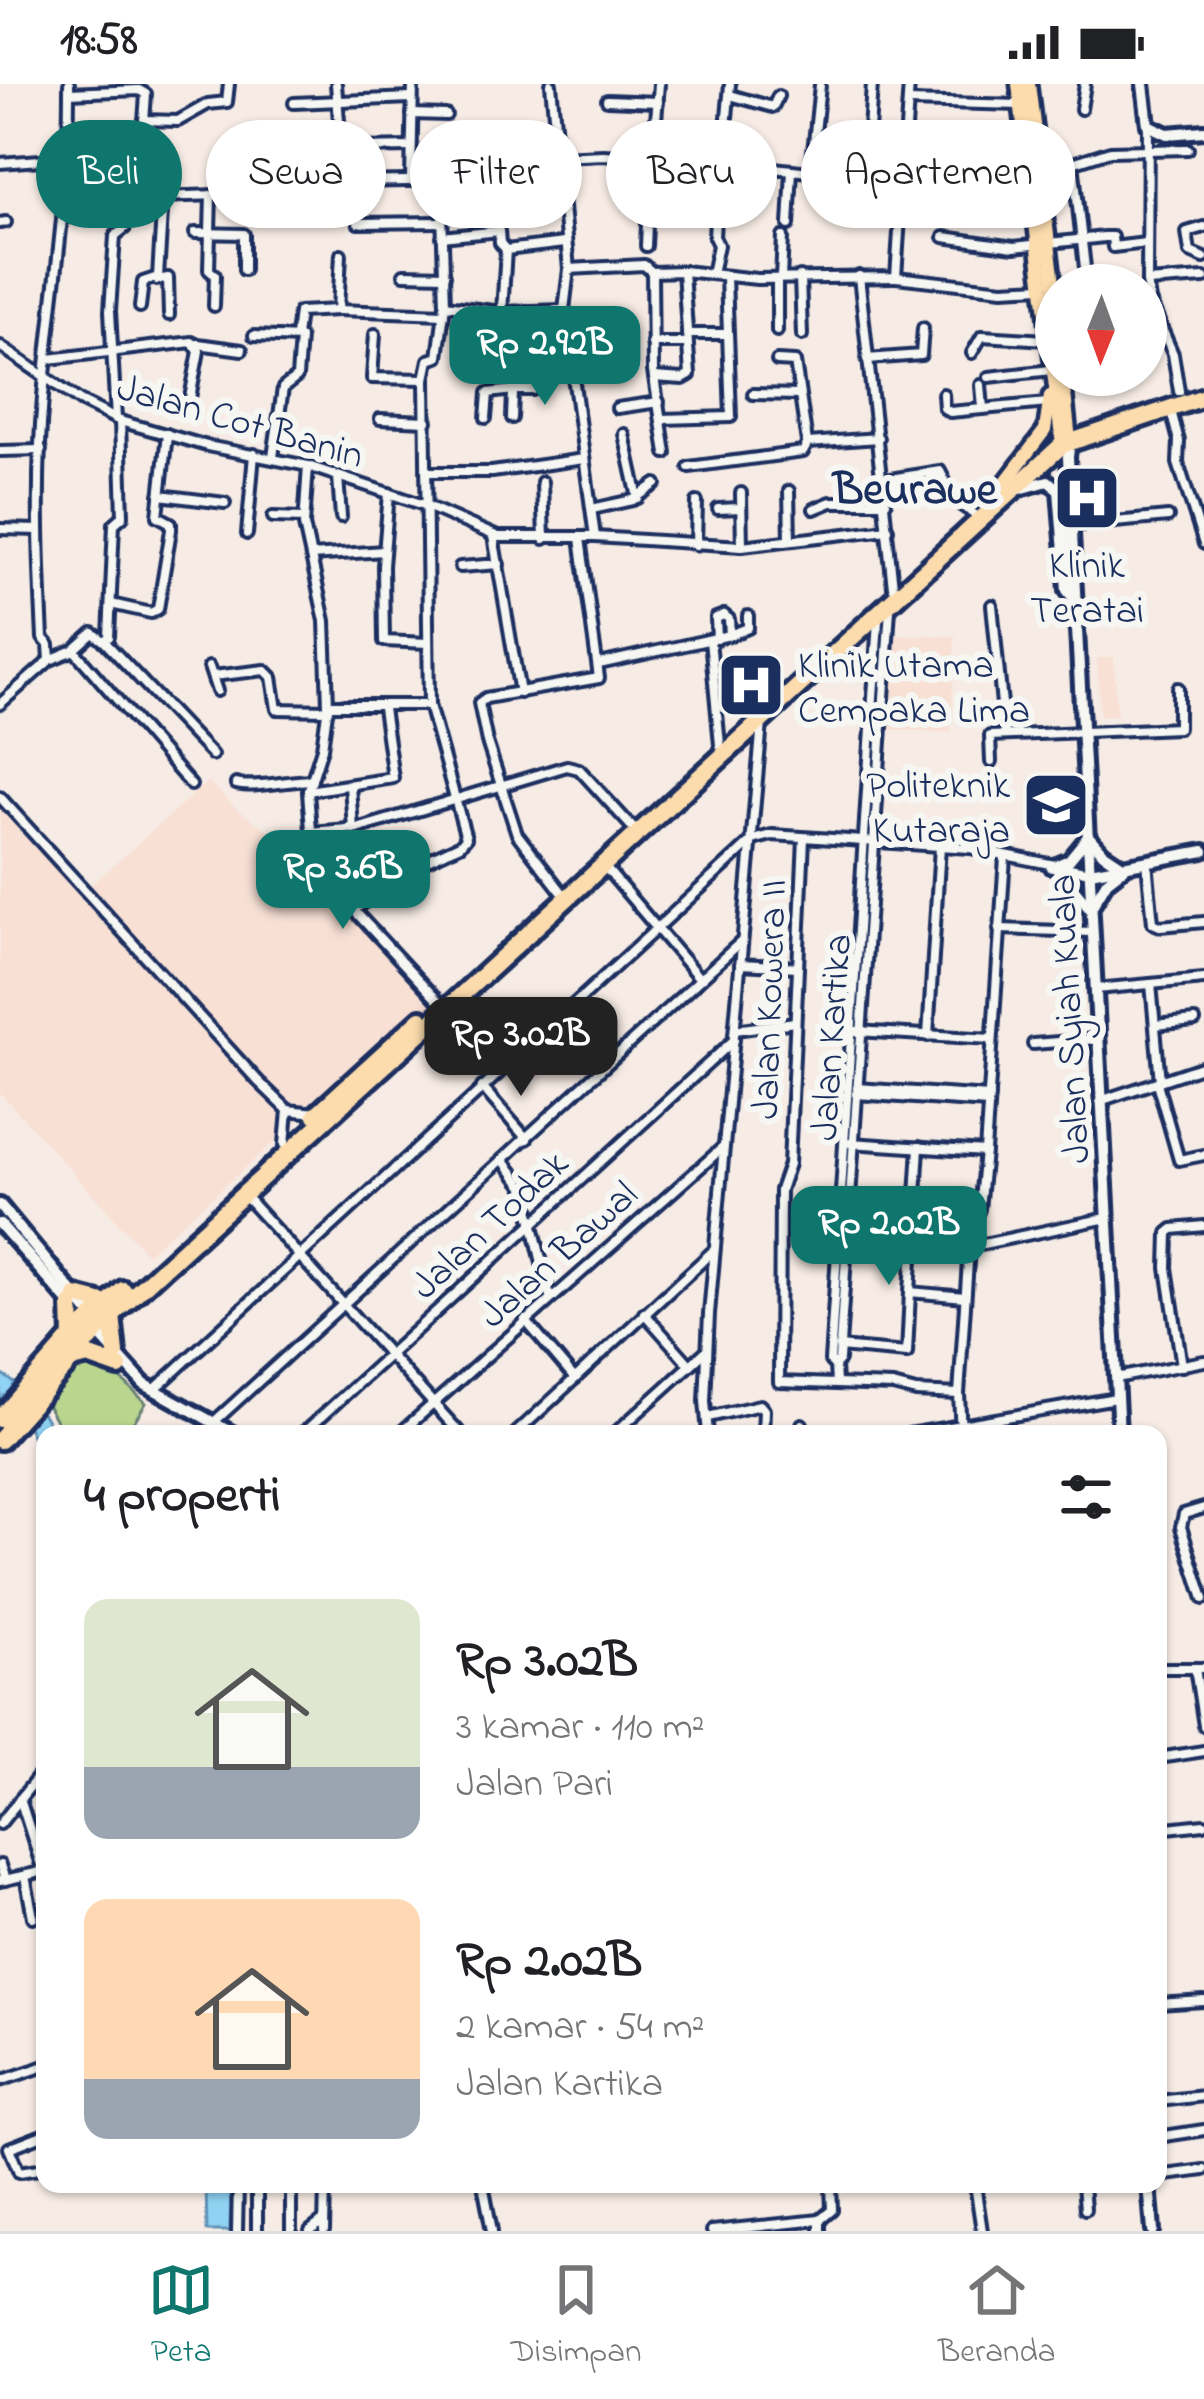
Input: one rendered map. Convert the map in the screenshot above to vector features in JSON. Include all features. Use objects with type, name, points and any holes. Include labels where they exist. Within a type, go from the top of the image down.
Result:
[{"type":"highway","points":[[4,1430],[87,1330],[318,1113],[355,1086],[604,866],[1005,492],[1066,442],[1204,386]]},
{"type":"highway","points":[[1174,399],[1204,397]]},
{"type":"highway","points":[[215,1214],[244,1195],[439,1002],[720,745],[887,602],[974,514],[1005,492]]},
{"type":"highway","points":[[73,1300],[110,1309]]},
{"type":"highway","points":[[73,1300],[87,1330]]},
{"type":"highway","points":[[69,1361],[117,1360],[110,1309]]},
{"type":"highway","points":[[35,1389],[69,1361],[87,1330]]},
{"type":"main road","points":[[1018,84],[1024,120]]},
{"type":"main road","points":[[1029,84],[1034,120]]},
{"type":"main road","points":[[1040,228],[1048,264]]},
{"type":"main road","points":[[1043,228],[1043,264]]},
{"type":"main road","points":[[1005,492],[1045,430],[1051,396]]},
{"type":"main road","points":[[1059,396],[1066,442]]},
{"type":"street","points":[[180,120],[208,104],[227,102],[229,84]]},
{"type":"street","points":[[336,84],[339,120]]},
{"type":"street","points":[[411,120],[413,84]]},
{"type":"street","points":[[551,84],[555,120]]},
{"type":"street","points":[[656,120],[659,84]]},
{"type":"street","points":[[870,120],[872,84]]},
{"type":"street","points":[[907,120],[909,84]]},
{"type":"street","points":[[1081,110],[1084,84]]},
{"type":"street","points":[[1143,84],[1148,125],[1147,264]]},
{"type":"street","points":[[816,120],[820,85]]},
{"type":"street","points":[[68,120],[69,88],[146,89],[144,120]]},
{"type":"street","points":[[726,120],[730,90],[772,107],[778,96]]},
{"type":"street","points":[[294,103],[412,98]]},
{"type":"street","points":[[607,100],[658,102]]},
{"type":"street","points":[[908,102],[1022,105]]},
{"type":"street","points":[[411,114],[446,115]]},
{"type":"street","points":[[1148,125],[1167,134],[1204,131]]},
{"type":"street","points":[[386,147],[410,147]]},
{"type":"street","points":[[1075,162],[1110,151],[1188,149]]},
{"type":"street","points":[[0,164],[36,161]]},
{"type":"street","points":[[777,168],[801,170]]},
{"type":"street","points":[[789,225],[792,170]]},
{"type":"street","points":[[1075,180],[1085,264]]},
{"type":"street","points":[[1204,226],[1187,232],[1190,252],[1204,258]]},
{"type":"street","points":[[50,660],[43,638],[41,450],[63,228]]},
{"type":"street","points":[[104,641],[109,637],[114,527],[123,516],[110,311],[116,236],[125,228]]},
{"type":"street","points":[[155,280],[160,228]]},
{"type":"street","points":[[210,228],[214,306]]},
{"type":"street","points":[[353,911],[408,869],[466,838],[430,705],[425,380],[429,360],[438,357],[444,309],[441,228]]},
{"type":"street","points":[[563,228],[569,269],[564,310],[595,536]]},
{"type":"street","points":[[646,245],[647,228]]},
{"type":"street","points":[[712,274],[718,245],[715,228]]},
{"type":"street","points":[[896,277],[900,228]]},
{"type":"street","points":[[442,237],[496,230],[506,250],[502,312]]},
{"type":"street","points":[[195,232],[244,234],[244,270]]},
{"type":"street","points":[[776,332],[783,237]]},
{"type":"street","points":[[944,237],[999,246],[1111,237],[1113,247],[1146,243]]},
{"type":"street","points":[[506,250],[564,243]]},
{"type":"street","points":[[338,310],[341,254]]},
{"type":"street","points":[[569,269],[644,265],[652,272],[726,277],[896,277],[1003,289],[1035,287]]},
{"type":"street","points":[[654,377],[688,377],[682,271]]},
{"type":"street","points":[[652,272],[654,377],[667,453]]},
{"type":"street","points":[[404,274],[445,274]]},
{"type":"street","points":[[860,276],[886,502],[887,602]]},
{"type":"street","points":[[662,419],[731,417],[726,277]]},
{"type":"street","points":[[140,307],[143,282],[168,278],[169,315]]},
{"type":"street","points":[[800,278],[802,335]]},
{"type":"street","points":[[1167,281],[1204,278]]},
{"type":"street","points":[[296,337],[299,312],[564,310]]},
{"type":"street","points":[[512,418],[527,311]]},
{"type":"street","points":[[867,359],[921,355],[923,328]]},
{"type":"street","points":[[375,334],[372,378],[425,380]]},
{"type":"street","points":[[652,343],[728,334]]},
{"type":"street","points":[[254,336],[300,338],[297,376],[283,388],[273,457]]},
{"type":"street","points":[[972,353],[982,337],[1035,339]]},
{"type":"street","points":[[1167,340],[1173,354],[1178,463],[1192,488],[1204,544]]},
{"type":"street","points":[[49,359],[196,344],[242,350]]},
{"type":"street","points":[[190,398],[199,351],[196,344]]},
{"type":"street","name":"Jalan Cot Banin","points":[[0,346],[80,401],[118,420],[308,466],[427,506],[493,536]]},
{"type":"street","points":[[689,466],[803,452],[808,443],[795,362],[777,361]]},
{"type":"street","points":[[479,362],[516,366]]},
{"type":"street","points":[[486,418],[488,393],[533,390],[534,376]]},
{"type":"street","points":[[989,377],[1035,376]]},
{"type":"street","points":[[981,385],[983,409]]},
{"type":"street","points":[[753,394],[799,395]]},
{"type":"street","points":[[943,394],[946,411],[1049,403]]},
{"type":"street","points":[[617,408],[659,402]]},
{"type":"street","points":[[380,419],[427,421]]},
{"type":"street","points":[[111,604],[151,613],[158,609],[171,525],[158,516],[167,434]]},
{"type":"street","points":[[624,434],[638,498]]},
{"type":"street","points":[[808,443],[878,439]]},
{"type":"street","name":"Jalan Syiah Kuala","points":[[1066,442],[1118,1425]]},
{"type":"street","points":[[0,451],[41,450]]},
{"type":"street","points":[[247,534],[254,454]]},
{"type":"street","points":[[427,472],[492,472],[584,458]]},
{"type":"street","points":[[308,466],[304,518],[327,633],[328,708],[308,791],[316,871],[439,1002]]},
{"type":"street","points":[[884,480],[940,471],[956,501],[974,514]]},
{"type":"street","points":[[338,476],[341,517]]},
{"type":"street","points":[[542,482],[544,539]]},
{"type":"street","points":[[1005,492],[1044,482],[1059,490],[1066,590],[1076,602]]},
{"type":"street","points":[[592,509],[638,498],[656,484]]},
{"type":"street","points":[[789,491],[790,541]]},
{"type":"street","points":[[741,493],[742,546]]},
{"type":"street","points":[[388,494],[384,641],[428,644]]},
{"type":"street","points":[[160,496],[225,503]]},
{"type":"street","points":[[696,545],[698,502]]},
{"type":"street","points":[[814,508],[832,502],[886,502]]},
{"type":"street","points":[[718,509],[741,508]]},
{"type":"street","points":[[273,517],[304,518]]},
{"type":"street","points":[[1072,526],[1168,517]]},
{"type":"street","points":[[520,693],[493,536],[595,536],[742,546],[888,529]]},
{"type":"street","points":[[0,530],[39,530]]},
{"type":"street","points":[[561,891],[524,847],[479,703],[598,679],[580,538]]},
{"type":"street","points":[[311,556],[383,551]]},
{"type":"street","points":[[460,567],[499,564]]},
{"type":"street","name":"Jalan Kartika","points":[[835,1366],[830,1361],[887,602]]},
{"type":"street","name":"Jalan Kartika","points":[[867,841],[887,602]]},
{"type":"street","points":[[992,605],[1005,734]]},
{"type":"street","points":[[720,745],[713,639],[719,615],[728,617],[730,635]]},
{"type":"street","points":[[598,664],[730,635],[748,628],[748,616]]},
{"type":"street","points":[[0,704],[50,660],[74,650],[93,633],[212,755]]},
{"type":"street","points":[[74,650],[191,785]]},
{"type":"street","points":[[217,691],[211,672],[265,670],[272,677],[277,709],[430,705]]},
{"type":"street","points":[[992,762],[988,738],[1005,734],[1178,728],[1178,688]]},
{"type":"street","points":[[308,791],[393,778],[383,708]]},
{"type":"street","points":[[708,1425],[704,1401],[714,1250],[762,721]]},
{"type":"street","points":[[311,832],[353,829],[574,766],[632,827]]},
{"type":"street","points":[[236,784],[250,787],[269,781],[312,780]]},
{"type":"street","points":[[350,785],[353,829]]},
{"type":"street","points":[[0,796],[287,1110],[285,1144]]},
{"type":"street","points":[[153,1391],[753,840],[764,835],[940,846],[1090,872],[1204,851]]},
{"type":"street","points":[[1054,868],[1069,860],[1089,835],[1103,853],[1126,866]]},
{"type":"street","name":"Jalan Kowera II","points":[[804,838],[789,1164],[780,1184],[778,1377],[783,1384],[836,1383]]},
{"type":"street","points":[[928,1036],[940,846]]},
{"type":"street","points":[[960,1425],[970,1231],[980,1209],[1006,857]]},
{"type":"street","points":[[1148,862],[1156,925],[1204,922]]},
{"type":"street","points":[[604,866],[700,979]]},
{"type":"street","points":[[1054,868],[1092,909],[1108,881],[1126,866]]},
{"type":"street","points":[[999,929],[1093,932]]},
{"type":"street","points":[[215,1421],[742,940]]},
{"type":"street","points":[[740,964],[798,967]]},
{"type":"street","points":[[1095,989],[1204,979]]},
{"type":"street","points":[[1151,984],[1159,1082],[1179,1160],[1204,1155]]},
{"type":"street","points":[[1155,1024],[1196,1021]]},
{"type":"street","points":[[734,1035],[796,1022]]},
{"type":"street","points":[[855,1031],[992,1039]]},
{"type":"street","name":"Jalan Kartika","points":[[835,1366],[848,1142],[856,1091],[855,1031]]},
{"type":"street","name":"Jalan Todak","points":[[312,1425],[734,1035]]},
{"type":"street","points":[[1033,1044],[1097,1039]]},
{"type":"street","points":[[1100,1101],[1204,1066]]},
{"type":"street","points":[[482,1087],[526,1139]]},
{"type":"street","points":[[856,1091],[988,1100]]},
{"type":"street","points":[[287,1110],[318,1113]]},
{"type":"street","points":[[848,1142],[985,1152]]},
{"type":"street","name":"Jalan Bawal","points":[[410,1425],[722,1147]]},
{"type":"street","points":[[839,1347],[907,1353],[919,1147]]},
{"type":"street","points":[[503,1160],[524,1185],[550,1298]]},
{"type":"street","points":[[244,1195],[452,1425]]},
{"type":"street","points":[[0,1205],[73,1300],[87,1330],[117,1360],[153,1391],[221,1425]]},
{"type":"street","points":[[970,1247],[1107,1218]]},
{"type":"street","points":[[0,1224],[73,1300]]},
{"type":"street","points":[[1183,1366],[1167,1268],[1168,1233],[1173,1228],[1204,1226]]},
{"type":"street","points":[[524,1425],[714,1250]]},
{"type":"street","points":[[910,1292],[965,1297]]},
{"type":"street","points":[[644,1313],[690,1365]]},
{"type":"street","points":[[525,1320],[574,1378]]},
{"type":"street","points":[[624,1425],[707,1351]]},
{"type":"street","points":[[117,1360],[146,1395],[205,1425]]},
{"type":"street","points":[[1116,1378],[1204,1361]]},
{"type":"street","points":[[835,1366],[836,1383],[959,1394]]},
{"type":"street","points":[[980,1425],[1117,1398]]},
{"type":"street","points":[[708,1417],[760,1405],[763,1425]]},
{"type":"street","points":[[1204,1508],[1184,1514],[1181,1527],[1204,1599]]},
{"type":"street","points":[[1167,1668],[1200,1668],[1204,1726]]},
{"type":"street","points":[[1167,1757],[1204,1751]]},
{"type":"street","points":[[0,1824],[36,1779]]},
{"type":"street","points":[[20,1799],[36,1847]]},
{"type":"street","points":[[1167,1828],[1204,1824]]},
{"type":"street","points":[[0,1865],[3,1880],[36,1873]]},
{"type":"street","points":[[25,1876],[33,1917]]},
{"type":"street","points":[[1167,2003],[1204,2001]]},
{"type":"street","points":[[0,2081],[36,2069]]},
{"type":"street","points":[[1167,2100],[1204,2096]]},
{"type":"street","points":[[1167,2136],[1204,2130]]},
{"type":"street","points":[[36,2138],[9,2148],[19,2173],[36,2170]]},
{"type":"street","points":[[1167,2175],[1204,2170]]},
{"type":"street","points":[[237,2231],[238,2193]]},
{"type":"street","points":[[257,2193],[257,2231]]},
{"type":"street","points":[[291,2193],[291,2231]]},
{"type":"street","points":[[310,2231],[324,2226],[325,2193]]},
{"type":"street","points":[[485,2193],[492,2231]]},
{"type":"street","points":[[712,2231],[820,2226],[832,2211],[831,2193]]},
{"type":"street","points":[[976,2193],[982,2231]]},
{"type":"street","points":[[1083,2193],[1085,2210]]},
{"type":"street","points":[[1150,2193],[1153,2231]]},
{"type":"shaded area","points":[[889,634],[955,636],[951,733],[885,729]]},
{"type":"shaded area","points":[[1114,657],[1117,715],[1100,716],[1097,658]]},
{"type":"shaded area","points":[[208,781],[270,832],[435,1002],[147,1254],[0,1093],[0,808],[81,894]]},
{"type":"green space","points":[[72,1363],[105,1364],[146,1403],[133,1423],[58,1425],[46,1403]]},
{"type":"water","points":[[0,1373],[32,1399],[49,1425],[36,1425],[36,1444],[29,1429],[0,1400]]},
{"type":"water","points":[[206,2193],[231,2193],[230,2231],[207,2231]]},
{"type":"place","name":"Klinik Teratai","points":[[1087,498]]},
{"type":"place","name":"Klinik Utama Cempaka Lima","points":[[751,685]]},
{"type":"place","name":"Politeknik Kutaraja","points":[[1056,805]]},
{"type":"district","name":"Beurawe","points":[[915,487]]}]
